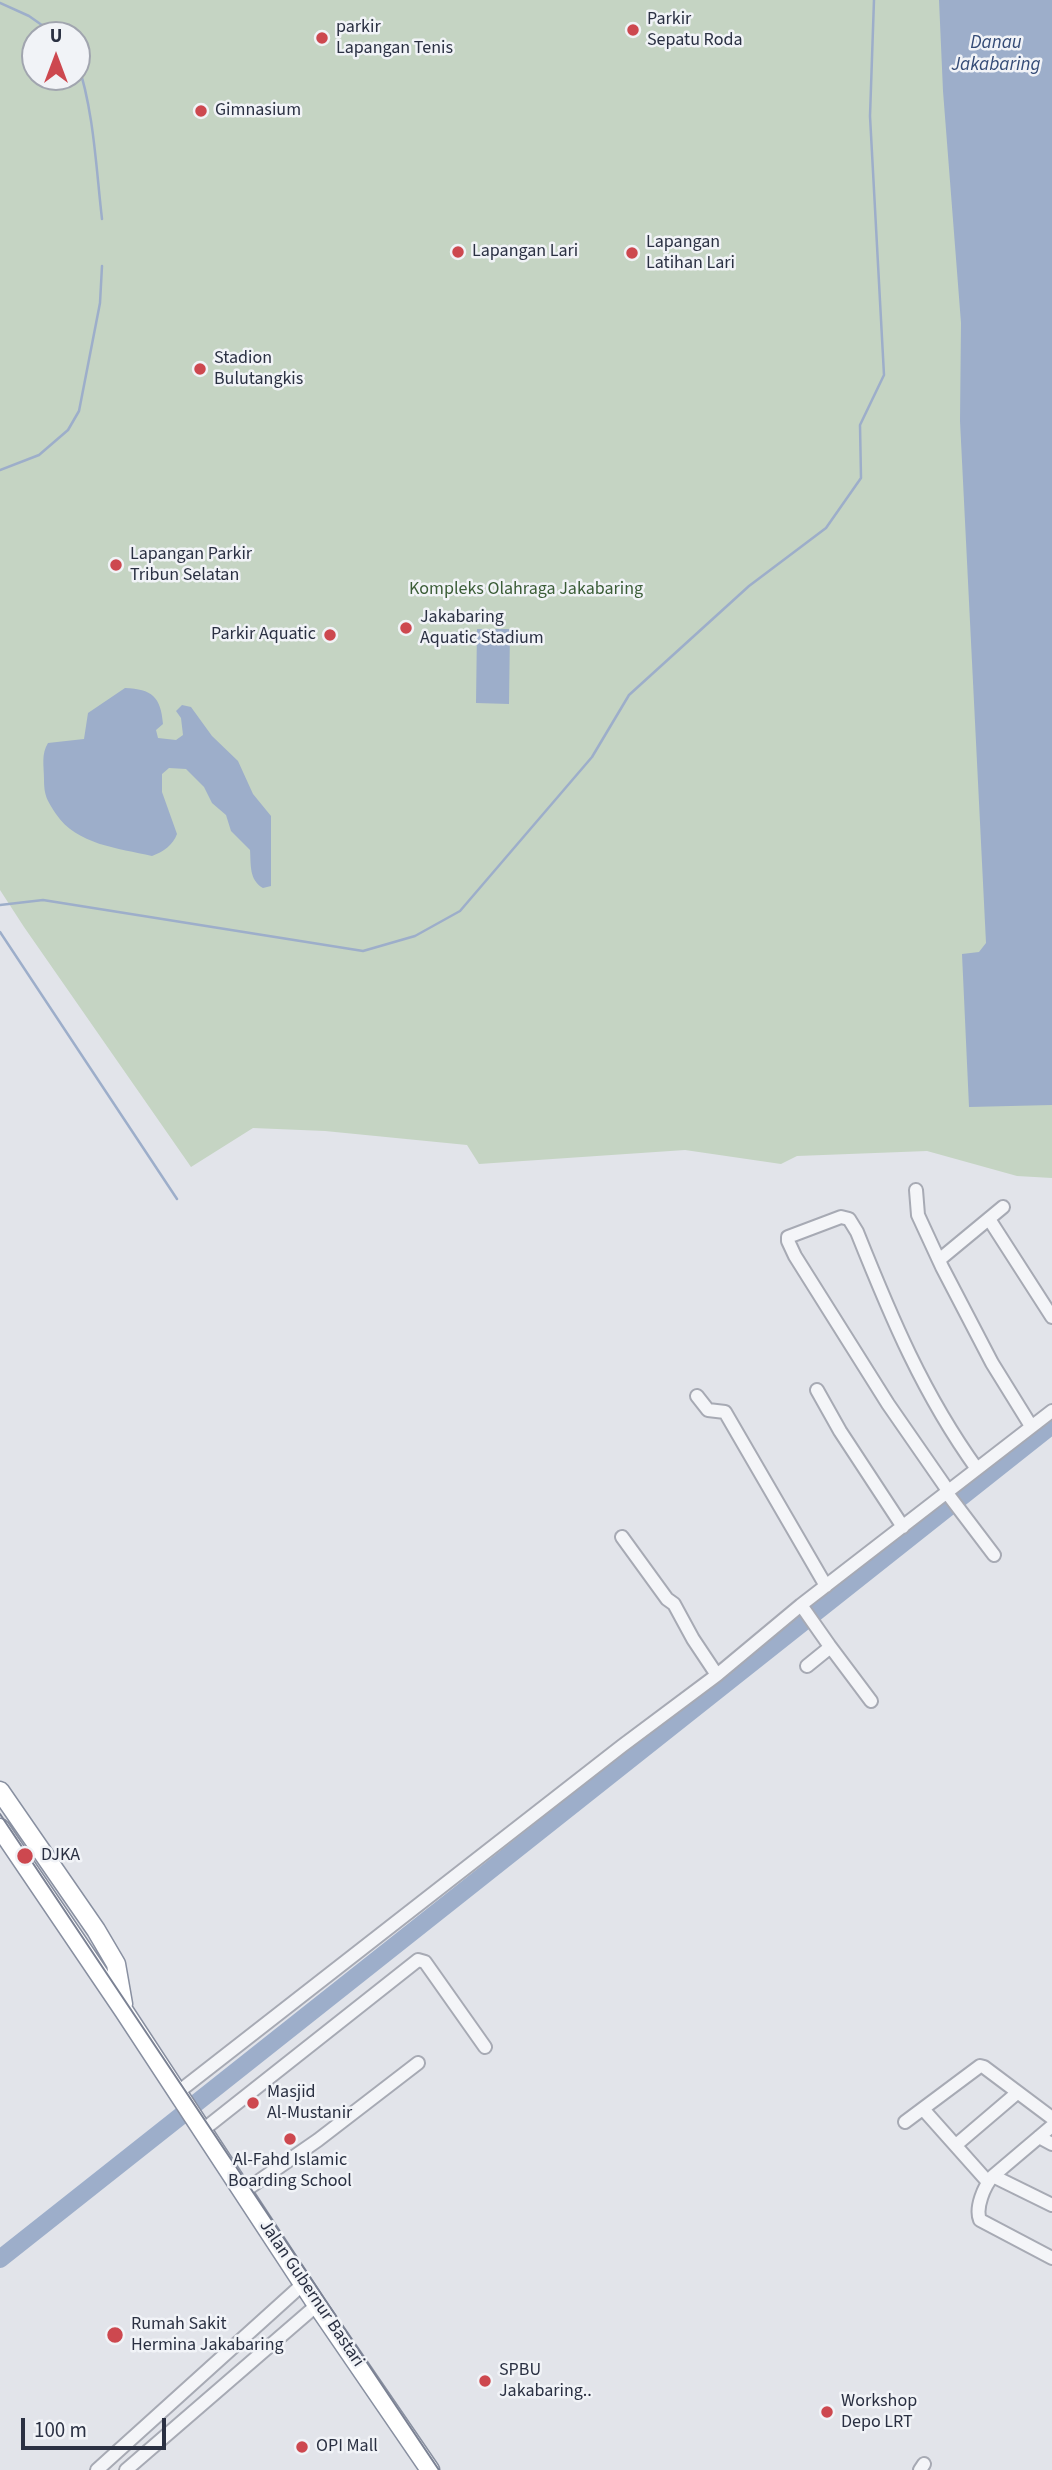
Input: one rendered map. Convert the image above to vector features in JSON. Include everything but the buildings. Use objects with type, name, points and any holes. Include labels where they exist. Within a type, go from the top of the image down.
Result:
[{"type":"highway","name":"Jalan Gubernur Bastari","points":[[0,1791],[96,1930],[116,1964],[124,2011]]},
{"type":"highway","name":"Jalan Gubernur Bastari","points":[[0,1828],[430,2470]]},
{"type":"street","points":[[916,1190],[918,1215],[939,1260],[978,1338],[1031,1426]]},
{"type":"street","points":[[939,1260],[1003,1207]]},
{"type":"street","points":[[977,1469],[963,1451],[924,1386],[849,1219],[841,1217],[788,1237],[795,1256],[888,1404],[962,1515],[994,1555]]},
{"type":"street","points":[[989,1219],[1052,1317]]},
{"type":"street","points":[[817,1390],[840,1431],[903,1527]]},
{"type":"street","points":[[697,1396],[708,1410],[725,1412],[826,1586]]},
{"type":"street","points":[[177,2093],[622,1745],[807,1613],[826,1586],[1052,1411]]},
{"type":"street","points":[[622,1537],[667,1600],[674,1604],[692,1639],[718,1675]]},
{"type":"street","points":[[807,1613],[871,1701]]},
{"type":"street","points":[[807,1666],[828,1649],[829,1645]]},
{"type":"street","points":[[203,2130],[418,1960],[425,1962],[485,2047]]},
{"type":"street","points":[[243,2192],[318,2140],[418,2063]]},
{"type":"street","points":[[905,2122],[980,2066],[1052,2118]]},
{"type":"street","points":[[956,2145],[1017,2093]]},
{"type":"street","points":[[923,2109],[991,2179],[1052,2205]]},
{"type":"street","points":[[1052,2126],[991,2179],[977,2212],[980,2220],[1052,2258]]},
{"type":"street","points":[[1039,2137],[1052,2144]]},
{"type":"street","points":[[97,2470],[303,2284]]},
{"type":"street","points":[[126,2470],[317,2305]]},
{"type":"street","points":[[233,2347],[248,2365]]},
{"type":"green space","name":"Kompleks Olahraga Jakabaring","points":[[0,0],[1052,0],[1052,1178],[1017,1176],[927,1151],[797,1156],[781,1164],[685,1150],[479,1164],[467,1145],[325,1131],[253,1128],[191,1167],[0,890]]},
{"type":"water","name":"Danau Jakabaring","points":[[939,0],[1052,0],[1052,1105],[969,1107],[962,954],[979,952],[986,943],[960,421],[961,323],[943,91]]},
{"type":"water","points":[[477,629],[510,629],[509,704],[476,703]]},
{"type":"water","points":[[125,688],[142,690],[157,701],[163,724],[156,730],[158,738],[176,740],[183,735],[181,718],[176,711],[182,705],[191,707],[212,736],[238,761],[253,794],[271,816],[271,886],[263,888],[255,881],[250,850],[231,831],[226,815],[212,803],[204,787],[186,769],[169,768],[162,774],[162,792],[177,834],[167,848],[152,856],[87,839],[75,833],[56,814],[45,790],[44,756],[48,743],[84,739],[88,713]]},
{"type":"waterway","points":[[0,905],[43,900],[363,951],[415,936],[460,911],[592,757],[629,695],[749,586],[826,528],[861,478],[860,425],[884,375],[870,116],[874,0]]},
{"type":"waterway","points":[[0,3],[36,21]]},
{"type":"waterway","points":[[85,91],[102,219]]},
{"type":"waterway","points":[[0,470],[39,455],[68,430],[79,411],[100,303],[102,266]]},
{"type":"waterway","points":[[0,932],[177,1199]]},
{"type":"waterway","points":[[195,2104],[1052,1425]]},
{"type":"waterway","points":[[0,2259],[182,2115]]},
{"type":"tram line","points":[[0,1814],[439,2470]]},
{"type":"place","name":"Parkir Sepatu Roda","points":[[633,30]]},
{"type":"place","name":"parkir Lapangan Tenis","points":[[322,38]]},
{"type":"place","name":"Gimnasium","points":[[201,111]]},
{"type":"place","name":"Lapangan Lari","points":[[458,252]]},
{"type":"place","name":"Lapangan Latihan Lari","points":[[632,253]]},
{"type":"place","name":"Stadion Bulutangkis","points":[[200,369]]},
{"type":"place","name":"Lapangan Parkir Tribun Selatan","points":[[116,565]]},
{"type":"place","name":"Jakabaring Aquatic Stadium","points":[[406,628]]},
{"type":"place","name":"Parkir Aquatic","points":[[330,635]]},
{"type":"place","name":"DJKA","points":[[25,1856]]},
{"type":"place","name":"Masjid Al-Mustanir","points":[[253,2103]]},
{"type":"place","name":"Al-Fahd Islamic Boarding School","points":[[290,2139]]},
{"type":"place","name":"Rumah Sakit Hermina Jakabaring","points":[[115,2335]]},
{"type":"place","name":"SPBU Jakabaring..","points":[[485,2381]]},
{"type":"place","name":"Workshop Depo LRT","points":[[827,2412]]},
{"type":"place","name":"OPI Mall","points":[[302,2447]]}]
